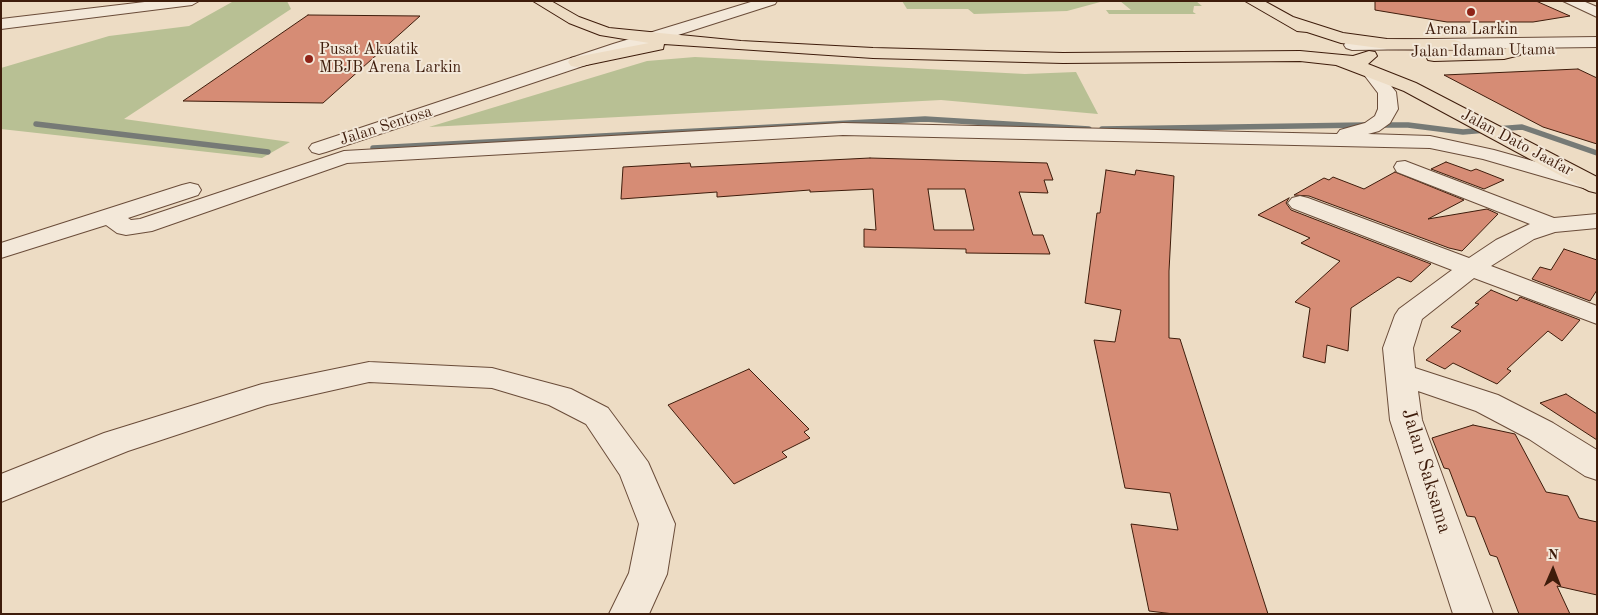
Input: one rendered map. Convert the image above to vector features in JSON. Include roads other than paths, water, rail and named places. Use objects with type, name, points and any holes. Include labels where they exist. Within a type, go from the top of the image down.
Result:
[{"type":"main road","points":[[540,1],[574,20],[606,32],[741,46]]},
{"type":"main road","points":[[566,1],[589,14],[618,24],[669,33],[767,42],[1227,55],[1354,61],[1365,60],[1369,56]]},
{"type":"main road","points":[[1252,1],[1334,42],[1352,45]]},
{"type":"main road","points":[[1227,55],[1284,48],[1292,44],[1294,39],[1279,16]]},
{"type":"main road","points":[[1279,16],[1327,35],[1350,39],[1387,44],[1456,45]]},
{"type":"main road","points":[[1279,16],[1311,45],[1331,59]]},
{"type":"main road","points":[[574,20],[600,44],[593,52],[577,62]]},
{"type":"main road","points":[[577,62],[666,45],[741,46],[992,56],[1227,55],[1296,51],[1311,45],[1334,42]]},
{"type":"main road","name":"Jalan Dato Jaafar","points":[[1352,45],[1429,95],[1597,186]]},
{"type":"main road","points":[[1429,95],[1397,62],[1504,54],[1514,51]]},
{"type":"main road","points":[[1227,55],[1327,62],[1429,95]]},
{"type":"main road","name":"Jalan Dato Jaafar","points":[[1331,59],[1381,74],[1429,95]]},
{"type":"street","points":[[1,16],[137,1]]},
{"type":"street","points":[[1,24],[192,1]]},
{"type":"street","name":"Jalan Sentosa","points":[[1,251],[650,38],[770,1]]},
{"type":"street","points":[[1570,1],[1597,13]]},
{"type":"street","name":"Jalan Idaman Utama","points":[[1352,45],[1597,42]]},
{"type":"street","name":"Jalan Idaman Utama","points":[[1369,56],[1547,50],[1593,54]]},
{"type":"street","points":[[1327,139],[1377,123],[1388,109],[1387,92],[1374,76]]},
{"type":"street","points":[[110,216],[126,228],[143,226],[338,158],[350,156],[843,129],[1182,138],[1397,140],[1448,145],[1597,186]]},
{"type":"street","points":[[1405,167],[1552,225]]},
{"type":"street","points":[[1300,203],[1597,316]]},
{"type":"street","name":"Jalan Saksama","points":[[1473,614],[1406,420],[1398,348],[1410,315],[1445,286],[1472,268],[1525,234],[1552,225],[1597,220]]},
{"type":"street","points":[[1,489],[116,442],[262,395],[369,372],[492,378],[560,397],[597,416],[636,471],[657,524],[648,574],[628,614]]},
{"type":"street","points":[[1400,374],[1487,403],[1541,431],[1597,467]]},
{"type":"waterway","points":[[373,148],[925,119],[1089,129]]},
{"type":"waterway","points":[[36,124],[268,152]]},
{"type":"waterway","points":[[1102,129],[1364,125]]},
{"type":"waterway","points":[[1379,125],[1408,125],[1463,132],[1486,130]]},
{"type":"waterway","points":[[1496,129],[1522,127],[1597,153]]},
{"type":"place","name":"Arena Larkin","points":[[1471,12]]},
{"type":"place","name":"Pusat Akuatik MBJB Arena Larkin","points":[[309,59]]}]
